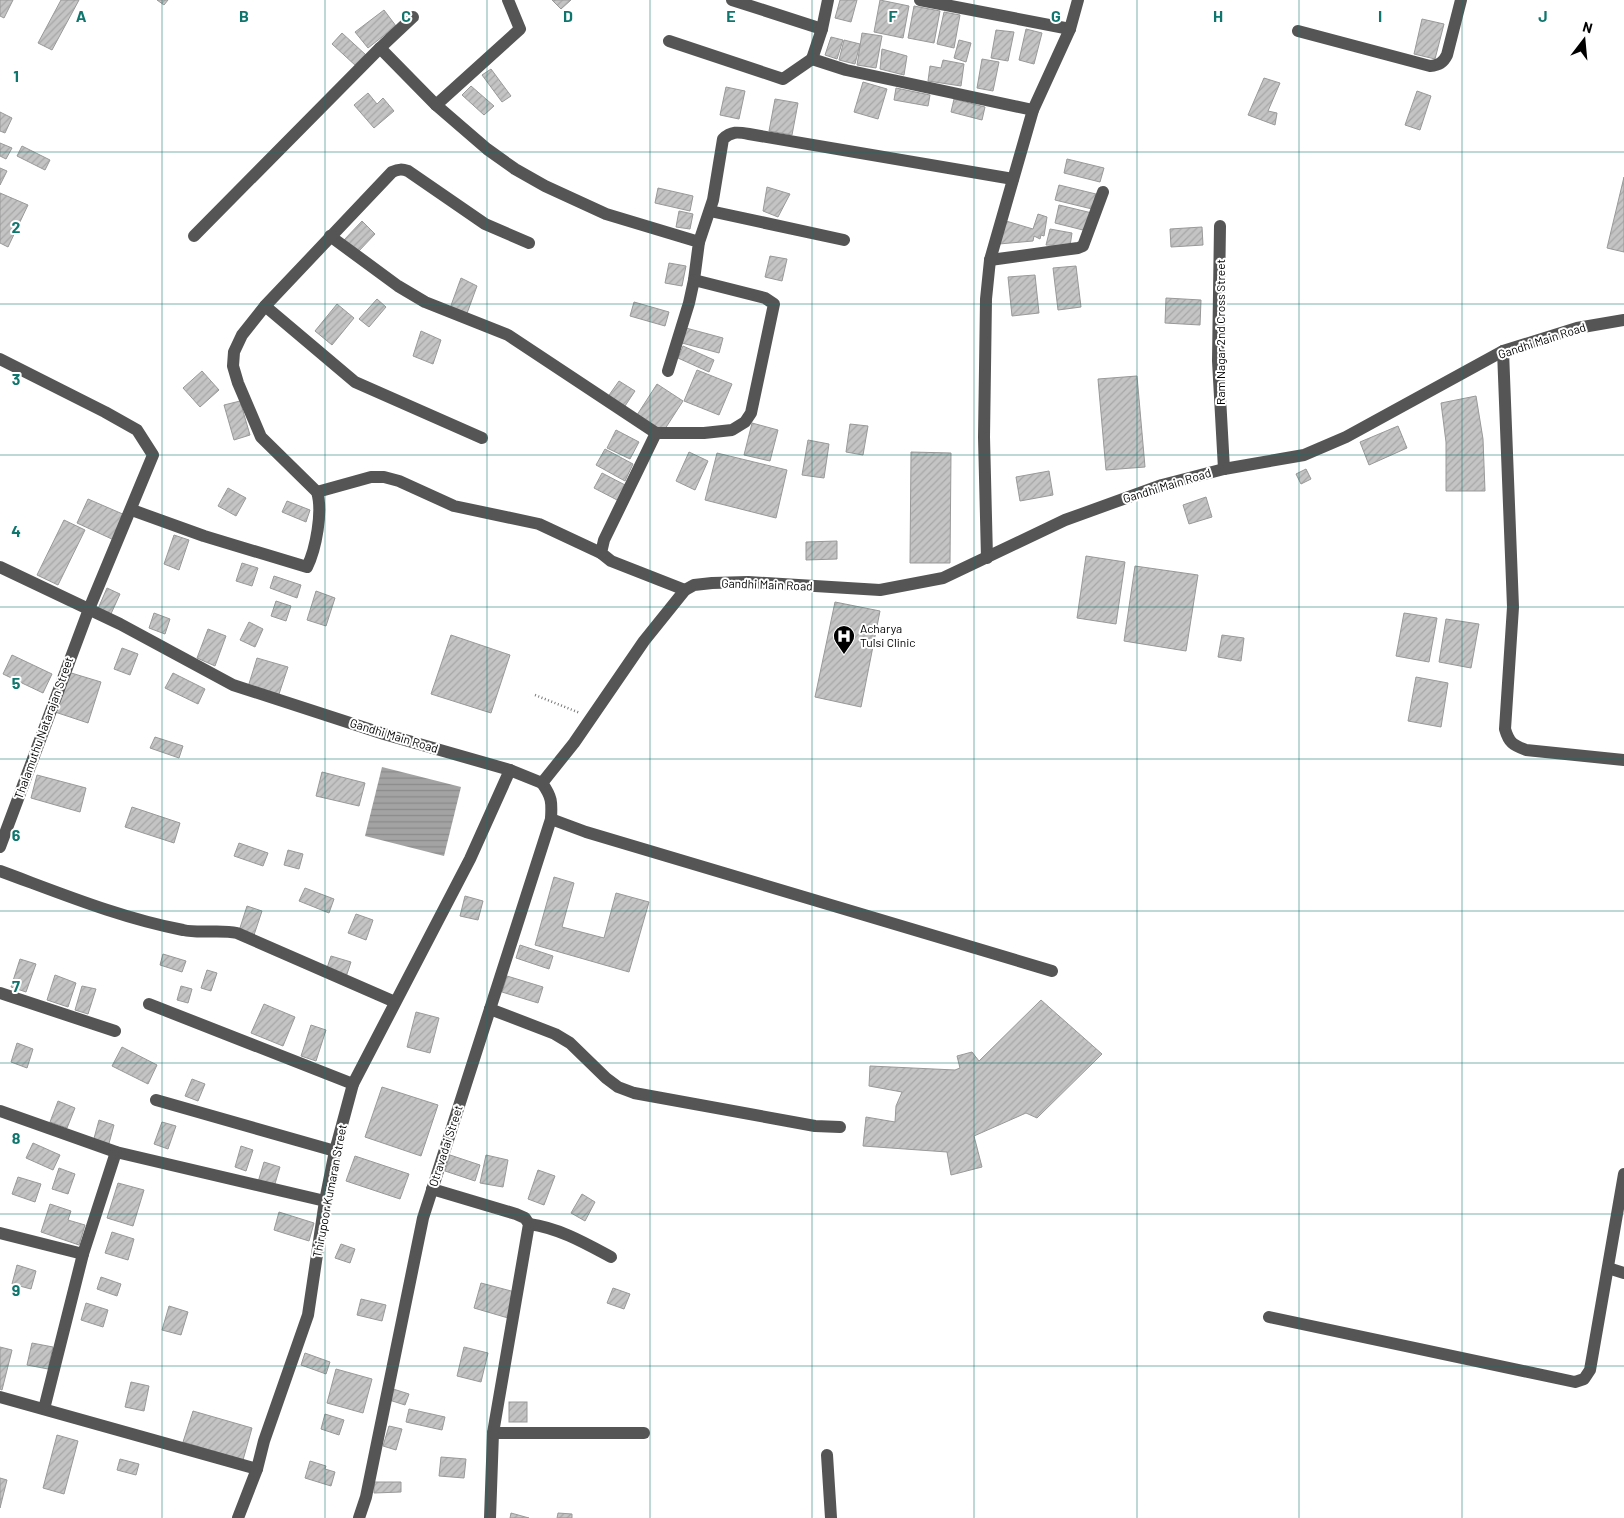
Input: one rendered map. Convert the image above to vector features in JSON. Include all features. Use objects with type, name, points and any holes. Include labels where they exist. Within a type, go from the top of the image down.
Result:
[{"type":"street","points":[[436,105],[520,29],[508,0]]},
{"type":"street","points":[[732,0],[822,29]]},
{"type":"street","points":[[669,41],[783,79],[812,59],[822,29],[828,0]]},
{"type":"street","points":[[920,0],[1070,29]]},
{"type":"street","points":[[987,558],[984,437],[986,300],[990,260],[1034,110],[1070,29],[1078,0]]},
{"type":"street","points":[[1298,31],[1430,66],[1438,65],[1444,61],[1447,55],[1461,0]]},
{"type":"street","points":[[194,236],[413,17]]},
{"type":"street","points":[[380,48],[436,105],[487,149],[515,169],[545,186],[606,214],[699,242]]},
{"type":"street","points":[[812,59],[846,70],[1034,110]]},
{"type":"street","points":[[668,371],[694,280],[699,242],[710,211],[723,139],[728,134],[737,132],[1013,179]]},
{"type":"street","points":[[132,510],[204,536],[307,567],[313,550],[320,515],[317,492],[261,437],[238,383],[233,366],[234,352],[242,335],[265,306],[392,172],[402,169],[408,171],[485,224],[529,243]]},
{"type":"street","points":[[990,260],[1083,246],[1103,192]]},
{"type":"street","points":[[710,211],[844,240]]},
{"type":"street","name":"Ram Nagar 2nd Cross Street","points":[[1220,226],[1218,361],[1224,469]]},
{"type":"street","points":[[330,236],[398,286],[425,302],[508,335],[656,433],[704,433],[732,430],[745,422],[751,413],[774,304],[766,298],[694,280]]},
{"type":"street","points":[[265,306],[354,382],[482,438]]},
{"type":"street","name":"Gandhi Main Road","points":[[685,590],[694,585],[748,582],[880,590],[943,578],[1065,520],[1162,485],[1224,469],[1304,456],[1346,437],[1503,351],[1577,328],[1624,320]]},
{"type":"street","points":[[1503,351],[1513,607],[1505,729],[1508,739],[1515,746],[1526,750],[1624,760]]},
{"type":"street","name":"Thalamuthu Natarajan Street","points":[[0,360],[137,430],[153,455],[132,510],[88,609],[0,847]]},
{"type":"street","points":[[601,553],[604,540],[656,433]]},
{"type":"street","points":[[317,492],[371,477],[384,477],[398,481],[454,506],[539,524],[601,553],[610,561],[685,590],[644,640],[590,719],[542,783]]},
{"type":"street","name":"Gandhi Main Road","points":[[0,568],[120,624],[233,685],[384,734],[510,770],[542,783]]},
{"type":"street","name":"Thirupoor Kumaran Street","points":[[238,1518],[257,1468],[264,1441],[308,1314],[325,1201],[353,1084],[470,859],[510,770]]},
{"type":"street","name":"Otravadai Street","points":[[359,1518],[366,1497],[423,1218],[551,819],[552,802],[542,783]]},
{"type":"street","points":[[551,819],[586,832],[1052,971]]},
{"type":"street","points":[[0,871],[116,914],[186,931],[225,930],[237,933],[395,1002]]},
{"type":"street","points":[[0,993],[115,1031]]},
{"type":"street","points":[[149,1004],[353,1084]]},
{"type":"street","points":[[490,1009],[555,1034],[570,1043],[618,1088],[634,1093],[815,1126],[840,1127]]},
{"type":"street","points":[[156,1100],[336,1151]]},
{"type":"street","points":[[0,1110],[116,1152],[325,1201]]},
{"type":"street","points":[[44,1409],[83,1254],[116,1152]]},
{"type":"street","points":[[1269,1317],[1575,1382],[1584,1379],[1590,1370],[1624,1174]]},
{"type":"street","points":[[432,1189],[516,1214],[525,1218],[529,1224],[493,1433],[490,1518]]},
{"type":"street","points":[[529,1224],[542,1226],[578,1239],[611,1257]]},
{"type":"street","points":[[0,1233],[83,1254]]},
{"type":"street","points":[[1608,1268],[1624,1273]]},
{"type":"street","points":[[0,1397],[257,1468]]},
{"type":"street","points":[[493,1433],[644,1433]]},
{"type":"street","points":[[827,1455],[830,1518]]},
{"type":"path","points":[[534,695],[578,712],[590,719]]},
{"type":"shaded area","points":[[382,767],[461,787],[444,856],[365,836]]},
{"type":"building","points":[[0,0],[13,0],[4,18],[0,16]]},
{"type":"building","points":[[61,0],[79,0],[52,50],[38,43]]},
{"type":"building","points":[[157,0],[168,0],[164,5]]},
{"type":"building","points":[[552,0],[571,0],[561,9]]},
{"type":"building","points":[[840,0],[857,0],[851,22],[835,18]]},
{"type":"building","points":[[880,0],[909,6],[903,38],[874,32]]},
{"type":"building","points":[[914,6],[940,11],[934,43],[908,38]]},
{"type":"building","points":[[384,10],[396,26],[368,48],[355,32]]},
{"type":"building","points":[[944,12],[960,15],[954,48],[937,44]]},
{"type":"building","points":[[1422,19],[1444,24],[1435,59],[1414,54]]},
{"type":"building","points":[[1026,29],[1042,33],[1034,64],[1019,60]]},
{"type":"building","points":[[996,30],[1014,32],[1008,61],[991,58]]},
{"type":"building","points":[[342,33],[366,55],[356,66],[332,44]]},
{"type":"building","points":[[862,33],[882,36],[876,68],[857,65]]},
{"type":"building","points":[[831,37],[843,40],[837,59],[825,55]]},
{"type":"building","points":[[844,40],[860,44],[855,64],[839,60]]},
{"type":"building","points":[[959,40],[971,43],[966,62],[954,58]]},
{"type":"building","points":[[882,49],[907,56],[904,75],[880,69]]},
{"type":"building","points":[[982,59],[999,62],[993,91],[977,88]]},
{"type":"building","points":[[943,60],[964,64],[961,86],[928,81],[930,66],[941,68]]},
{"type":"building","points":[[491,69],[511,96],[502,102],[482,75]]},
{"type":"building","points":[[1264,78],[1280,83],[1268,111],[1277,113],[1275,125],[1248,115]]},
{"type":"building","points":[[863,82],[887,89],[878,119],[854,112]]},
{"type":"building","points":[[471,86],[494,106],[484,115],[462,95]]},
{"type":"building","points":[[726,87],[745,91],[739,119],[720,115]]},
{"type":"building","points":[[896,88],[930,95],[928,106],[894,100]]},
{"type":"building","points":[[1417,91],[1431,96],[1420,130],[1405,125]]},
{"type":"building","points":[[368,93],[377,104],[383,98],[394,111],[374,128],[354,105]]},
{"type":"building","points":[[775,99],[798,103],[792,135],[769,131]]},
{"type":"building","points":[[954,99],[985,107],[982,120],[951,112]]},
{"type":"building","points":[[0,112],[12,118],[5,133],[0,131]]},
{"type":"building","points":[[0,143],[12,148],[6,159],[0,156]]},
{"type":"building","points":[[22,146],[50,160],[45,170],[17,156]]},
{"type":"building","points":[[1067,159],[1104,168],[1100,182],[1064,173]]},
{"type":"building","points":[[0,168],[7,171],[0,185]]},
{"type":"building","points":[[1624,177],[1624,252],[1607,248]]},
{"type":"building","points":[[1059,185],[1096,194],[1092,209],[1055,200]]},
{"type":"building","points":[[767,187],[790,194],[778,217],[763,211]]},
{"type":"building","points":[[658,188],[693,196],[690,211],[655,203]]},
{"type":"building","points":[[0,193],[28,205],[8,247],[0,243]]},
{"type":"building","points":[[1059,205],[1092,213],[1087,231],[1055,223]]},
{"type":"building","points":[[679,211],[693,214],[690,229],[676,227]]},
{"type":"building","points":[[1038,214],[1047,217],[1044,236],[1041,235],[1040,239],[1034,236],[1033,241],[999,244],[1006,221],[1033,229]]},
{"type":"building","points":[[362,221],[375,234],[358,252],[344,240]]},
{"type":"building","points":[[1202,227],[1203,245],[1171,247],[1170,229]]},
{"type":"building","points":[[1050,229],[1072,233],[1070,246],[1046,245]]},
{"type":"building","points":[[770,256],[787,259],[782,281],[765,277]]},
{"type":"building","points":[[669,263],[686,266],[682,286],[665,283]]},
{"type":"building","points":[[1076,266],[1081,307],[1058,310],[1053,268]]},
{"type":"building","points":[[1035,275],[1039,313],[1012,316],[1008,277]]},
{"type":"building","points":[[461,278],[477,286],[466,316],[449,311]]},
{"type":"building","points":[[1166,298],[1201,300],[1200,325],[1165,323]]},
{"type":"building","points":[[377,299],[386,307],[369,327],[359,319]]},
{"type":"building","points":[[634,302],[669,312],[665,326],[630,316]]},
{"type":"building","points":[[337,304],[354,318],[332,345],[315,331]]},
{"type":"building","points":[[686,328],[723,338],[719,353],[682,343]]},
{"type":"building","points":[[421,331],[441,340],[433,364],[413,356]]},
{"type":"building","points":[[683,346],[714,360],[709,372],[678,358]]},
{"type":"building","points":[[697,370],[732,384],[719,415],[684,401]]},
{"type":"building","points":[[202,371],[219,390],[200,407],[183,388]]},
{"type":"building","points":[[1137,376],[1145,467],[1106,470],[1098,379]]},
{"type":"building","points":[[619,381],[635,391],[623,409],[607,398]]},
{"type":"building","points":[[657,384],[683,401],[663,432],[637,415]]},
{"type":"building","points":[[1476,396],[1483,439],[1485,491],[1446,491],[1446,442],[1441,403]]},
{"type":"building","points":[[240,401],[250,435],[234,440],[224,405]]},
{"type":"building","points":[[752,423],[778,430],[770,461],[744,455]]},
{"type":"building","points":[[850,424],[868,426],[863,455],[846,452]]},
{"type":"building","points":[[1398,426],[1407,448],[1369,465],[1360,442]]},
{"type":"building","points":[[616,430],[639,442],[630,459],[607,448]]},
{"type":"building","points":[[808,440],[829,444],[824,478],[802,475]]},
{"type":"building","points":[[605,449],[633,464],[625,481],[596,465]]},
{"type":"building","points":[[689,452],[708,461],[695,490],[676,481]]},
{"type":"building","points":[[911,452],[951,453],[950,563],[910,563]]},
{"type":"building","points":[[717,453],[787,470],[776,518],[705,500]]},
{"type":"building","points":[[1306,469],[1311,479],[1301,484],[1296,474]]},
{"type":"building","points":[[1049,471],[1053,495],[1020,501],[1016,477]]},
{"type":"building","points":[[602,473],[627,486],[619,501],[594,488]]},
{"type":"building","points":[[228,488],[246,498],[236,516],[218,506]]},
{"type":"building","points":[[1206,497],[1212,517],[1189,524],[1183,505]]},
{"type":"building","points":[[88,499],[125,515],[114,540],[77,523]]},
{"type":"building","points":[[287,501],[310,510],[306,522],[282,512]]},
{"type":"building","points":[[64,520],[85,530],[58,585],[37,575]]},
{"type":"building","points":[[174,535],[189,540],[179,570],[164,564]]},
{"type":"building","points":[[837,541],[837,559],[806,560],[806,542]]},
{"type":"building","points":[[1086,556],[1125,562],[1116,624],[1077,618]]},
{"type":"building","points":[[242,563],[258,568],[252,586],[236,581]]},
{"type":"building","points":[[1135,566],[1198,575],[1186,651],[1124,641]]},
{"type":"building","points":[[274,576],[301,585],[297,598],[270,588]]},
{"type":"building","points":[[107,588],[120,594],[110,616],[97,611]]},
{"type":"building","points":[[316,591],[335,598],[326,626],[307,620]]},
{"type":"building","points":[[276,601],[291,606],[286,621],[271,616]]},
{"type":"building","points":[[835,602],[880,611],[861,707],[815,697]]},
{"type":"building","points":[[154,613],[170,619],[165,634],[149,628]]},
{"type":"building","points":[[1404,613],[1437,618],[1429,662],[1396,656]]},
{"type":"building","points":[[1446,619],[1479,624],[1471,668],[1439,662]]},
{"type":"building","points":[[249,622],[263,629],[255,647],[240,640]]},
{"type":"building","points":[[208,629],[226,636],[215,666],[197,658]]},
{"type":"building","points":[[451,635],[510,655],[491,713],[431,694]]},
{"type":"building","points":[[1222,635],[1244,638],[1241,661],[1218,657]]},
{"type":"building","points":[[122,648],[138,654],[130,675],[114,669]]},
{"type":"building","points":[[12,655],[52,674],[43,693],[3,674]]},
{"type":"building","points":[[257,658],[288,667],[278,697],[248,687]]},
{"type":"building","points":[[68,672],[101,682],[88,723],[55,712]]},
{"type":"building","points":[[173,673],[205,689],[198,704],[165,688]]},
{"type":"building","points":[[1416,677],[1448,683],[1441,727],[1408,721]]},
{"type":"building","points":[[155,737],[183,746],[179,758],[150,748]]},
{"type":"building","points":[[322,772],[365,783],[359,806],[316,796]]},
{"type":"building","points":[[37,775],[86,788],[80,812],[31,798]]},
{"type":"building","points":[[132,807],[180,823],[174,843],[125,827]]},
{"type":"building","points":[[239,843],[268,853],[263,866],[234,856]]},
{"type":"building","points":[[288,850],[303,854],[299,869],[284,865]]},
{"type":"building","points":[[554,877],[574,883],[562,927],[604,938],[616,893],[649,902],[629,972],[535,945]]},
{"type":"building","points":[[305,888],[334,899],[329,913],[299,901]]},
{"type":"building","points":[[465,896],[483,901],[478,920],[460,916]]},
{"type":"building","points":[[247,906],[262,911],[254,935],[239,931]]},
{"type":"building","points":[[356,914],[373,920],[366,940],[348,933]]},
{"type":"building","points":[[520,945],[553,956],[549,969],[516,958]]},
{"type":"building","points":[[163,954],[186,961],[182,972],[160,965]]},
{"type":"building","points":[[331,956],[351,962],[346,977],[326,971]]},
{"type":"building","points":[[20,959],[36,964],[26,992],[11,987]]},
{"type":"building","points":[[207,970],[217,973],[211,991],[201,988]]},
{"type":"building","points":[[55,975],[76,983],[68,1007],[47,1000]]},
{"type":"building","points":[[507,976],[543,987],[538,1003],[502,992]]},
{"type":"building","points":[[82,986],[96,989],[88,1014],[75,1010]]},
{"type":"building","points":[[181,986],[192,989],[188,1003],[177,1000]]},
{"type":"building","points":[[1041,1000],[1102,1054],[1037,1118],[1026,1113],[974,1136],[982,1167],[951,1175],[947,1152],[863,1146],[866,1117],[895,1122],[896,1106],[902,1092],[869,1086],[870,1066],[955,1070],[960,1068],[957,1056],[972,1052],[979,1061]]},
{"type":"building","points":[[264,1004],[295,1017],[283,1046],[251,1033]]},
{"type":"building","points":[[416,1012],[439,1018],[430,1053],[407,1047]]},
{"type":"building","points":[[311,1025],[326,1030],[316,1061],[301,1056]]},
{"type":"building","points":[[17,1043],[33,1049],[27,1068],[11,1062]]},
{"type":"building","points":[[122,1047],[157,1065],[148,1084],[112,1066]]},
{"type":"building","points":[[192,1079],[205,1084],[198,1101],[185,1096]]},
{"type":"building","points":[[382,1087],[438,1105],[421,1156],[365,1137]]},
{"type":"building","points":[[58,1101],[75,1108],[67,1128],[50,1122]]},
{"type":"building","points":[[99,1120],[114,1125],[108,1147],[93,1142]]},
{"type":"building","points":[[162,1122],[176,1126],[168,1149],[154,1144]]},
{"type":"building","points":[[33,1143],[60,1155],[53,1170],[26,1158]]},
{"type":"building","points":[[241,1146],[253,1150],[246,1171],[235,1167]]},
{"type":"building","points":[[450,1155],[480,1165],[475,1181],[445,1171]]},
{"type":"building","points":[[486,1155],[508,1160],[503,1187],[480,1183]]},
{"type":"building","points":[[355,1156],[409,1174],[400,1199],[346,1181]]},
{"type":"building","points":[[264,1162],[280,1167],[274,1187],[258,1182]]},
{"type":"building","points":[[59,1168],[75,1174],[68,1194],[52,1189]]},
{"type":"building","points":[[538,1170],[555,1176],[544,1205],[528,1199]]},
{"type":"building","points":[[18,1177],[41,1184],[35,1202],[12,1194]]},
{"type":"building","points":[[118,1183],[144,1190],[133,1226],[107,1218]]},
{"type":"building","points":[[582,1194],[595,1202],[585,1221],[571,1213]]},
{"type":"building","points":[[50,1204],[71,1211],[68,1220],[85,1225],[79,1245],[41,1232]]},
{"type":"building","points":[[279,1212],[314,1223],[309,1241],[274,1230]]},
{"type":"building","points":[[112,1232],[134,1239],[128,1260],[105,1253]]},
{"type":"building","points":[[341,1244],[355,1249],[350,1263],[335,1258]]},
{"type":"building","points":[[17,1265],[36,1271],[31,1289],[12,1284]]},
{"type":"building","points":[[101,1277],[121,1284],[117,1296],[97,1289]]},
{"type":"building","points":[[481,1283],[515,1292],[508,1318],[474,1308]]},
{"type":"building","points":[[613,1288],[630,1294],[624,1309],[607,1303]]},
{"type":"building","points":[[361,1299],[386,1305],[382,1321],[357,1315]]},
{"type":"building","points":[[86,1303],[108,1310],[103,1327],[81,1320]]},
{"type":"building","points":[[169,1306],[188,1312],[181,1335],[162,1330]]},
{"type":"building","points":[[32,1343],[53,1347],[48,1369],[27,1365]]},
{"type":"building","points":[[0,1347],[12,1350],[2,1390],[0,1389]]},
{"type":"building","points":[[464,1347],[488,1353],[481,1382],[457,1376]]},
{"type":"building","points":[[305,1353],[330,1362],[326,1374],[301,1365]]},
{"type":"building","points":[[336,1369],[372,1379],[363,1413],[327,1403]]},
{"type":"building","points":[[131,1382],[149,1386],[144,1411],[125,1407]]},
{"type":"building","points":[[390,1388],[409,1394],[405,1405],[386,1399]]},
{"type":"building","points":[[509,1402],[527,1402],[527,1422],[509,1422]]},
{"type":"building","points":[[409,1409],[445,1417],[442,1430],[406,1422]]},
{"type":"building","points":[[193,1411],[252,1428],[243,1460],[183,1442]]},
{"type":"building","points":[[325,1414],[344,1420],[339,1435],[321,1429]]},
{"type":"building","points":[[389,1426],[402,1429],[396,1450],[383,1446]]},
{"type":"building","points":[[57,1435],[78,1441],[64,1494],[43,1488]]},
{"type":"building","points":[[441,1457],[466,1459],[464,1478],[439,1476]]},
{"type":"building","points":[[120,1459],[139,1464],[136,1475],[117,1470]]},
{"type":"building","points":[[310,1461],[326,1466],[325,1469],[335,1472],[331,1486],[305,1478]]},
{"type":"building","points":[[0,1478],[7,1480],[0,1508]]},
{"type":"building","points":[[374,1482],[401,1482],[401,1492],[374,1493]]},
{"type":"building","points":[[511,1513],[529,1518],[510,1518]]},
{"type":"building","points":[[558,1513],[572,1514],[572,1518],[557,1518]]},
{"type":"place","name":"Acharya Tulsi Clinic","points":[[844,655]]}]
